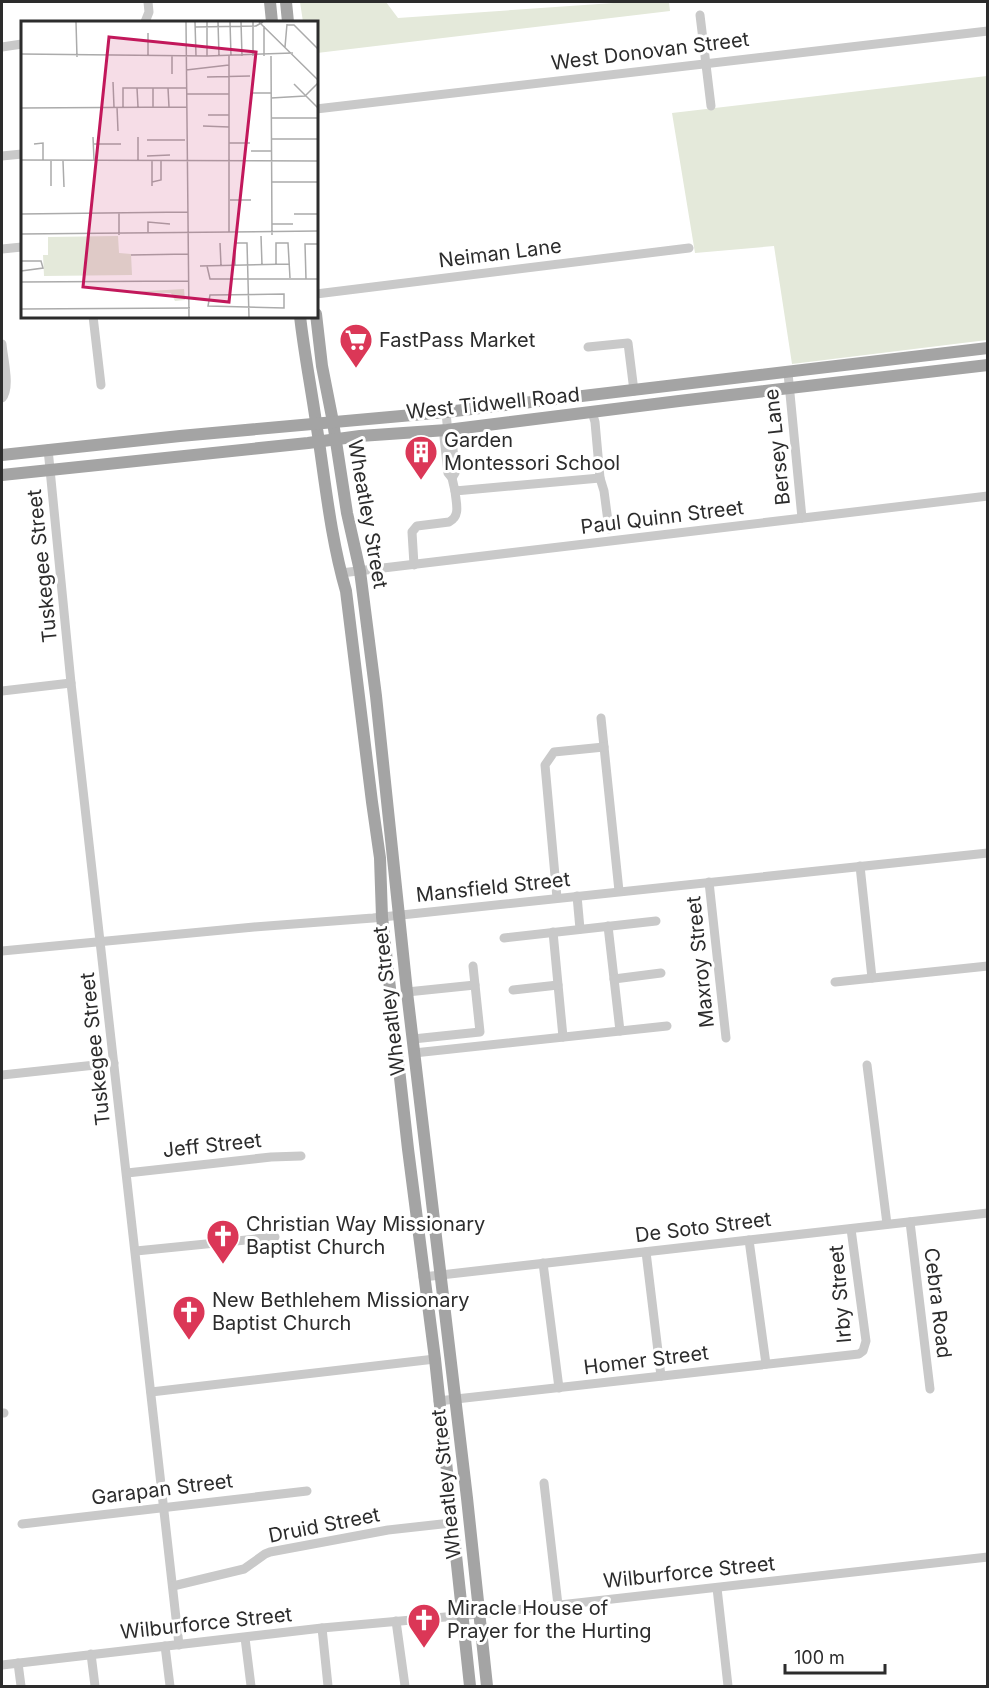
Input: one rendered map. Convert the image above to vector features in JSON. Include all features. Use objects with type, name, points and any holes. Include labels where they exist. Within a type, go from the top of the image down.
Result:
[{"type":"main road","points":[[270,2],[272,21]]},
{"type":"main road","points":[[286,2],[288,21]]},
{"type":"main road","name":"Wheatley Street","points":[[300,318],[306,369],[330,516],[346,591],[359,688],[380,858],[382,916],[423,1277],[435,1359],[470,1686]]},
{"type":"main road","name":"Wheatley Street","points":[[316,318],[322,366],[347,513],[360,571],[375,686],[407,992],[428,1156],[487,1686]]},
{"type":"main road","name":"West Tidwell Road","points":[[2,455],[446,412],[987,348]]},
{"type":"main road","points":[[895,376],[896,359]]},
{"type":"main road","name":"West Tidwell Road","points":[[2,475],[382,434],[448,432],[593,417],[679,401],[987,365]]},
{"type":"main road","points":[[676,386],[679,401]]},
{"type":"main road","points":[[180,436],[183,455]]},
{"type":"main road","points":[[359,688],[375,686]]},
{"type":"main road","points":[[372,802],[388,800]]},
{"type":"main road","points":[[396,1041],[413,1039]]},
{"type":"main road","points":[[409,1158],[428,1156]]},
{"type":"main road","points":[[449,1500],[467,1498]]},
{"type":"street","points":[[145,21],[149,12],[148,2]]},
{"type":"street","points":[[700,15],[711,106]]},
{"type":"street","name":"West Donovan Street","points":[[318,109],[987,31]]},
{"type":"street","points":[[2,47],[21,44]]},
{"type":"street","points":[[2,156],[21,154]]},
{"type":"street","points":[[2,249],[21,247]]},
{"type":"street","name":"Neiman Lane","points":[[318,294],[689,248]]},
{"type":"street","points":[[93,318],[101,385]]},
{"type":"street","points":[[588,347],[628,343],[634,391]]},
{"type":"street","points":[[2,344],[6,384],[2,398]]},
{"type":"street","name":"Bersey Lane","points":[[788,373],[802,518]]},
{"type":"street","points":[[414,565],[412,532],[417,526],[449,522],[453,520],[457,512],[452,478],[448,473],[444,437],[448,432],[446,412]]},
{"type":"street","points":[[593,417],[609,528]]},
{"type":"street","name":"Tuskegee Street","points":[[48,450],[179,1645]]},
{"type":"street","points":[[455,491],[600,478]]},
{"type":"street","name":"Paul Quinn Street","points":[[341,573],[987,496]]},
{"type":"street","points":[[2,691],[72,683]]},
{"type":"street","points":[[601,718],[619,891]]},
{"type":"street","points":[[557,898],[545,765],[554,752],[604,747]]},
{"type":"street","name":"Mansfield Street","points":[[2,951],[399,915],[987,853]]},
{"type":"street","points":[[860,867],[872,978]]},
{"type":"street","name":"Maxroy Street","points":[[709,882],[726,1038]]},
{"type":"street","points":[[577,896],[580,929]]},
{"type":"street","points":[[504,938],[656,921]]},
{"type":"street","points":[[609,926],[620,1031]]},
{"type":"street","points":[[553,932],[564,1037]]},
{"type":"street","points":[[413,1039],[480,1032],[472,966]]},
{"type":"street","points":[[835,982],[987,966]]},
{"type":"street","points":[[614,979],[661,973]]},
{"type":"street","points":[[407,992],[475,985]]},
{"type":"street","points":[[513,990],[558,985]]},
{"type":"street","points":[[414,1053],[667,1026]]},
{"type":"street","points":[[2,1075],[114,1063]]},
{"type":"street","points":[[867,1065],[887,1224]]},
{"type":"street","name":"Jeff Street","points":[[127,1173],[271,1157],[301,1156]]},
{"type":"street","name":"De Soto Street","points":[[423,1277],[987,1213]]},
{"type":"street","name":"Cebra Road","points":[[910,1222],[930,1389]]},
{"type":"street","name":"Irby Street","points":[[851,1228],[866,1341],[863,1351],[858,1354]]},
{"type":"street","points":[[136,1251],[275,1237]]},
{"type":"street","points":[[748,1240],[766,1364]]},
{"type":"street","points":[[646,1252],[661,1376]]},
{"type":"street","points":[[543,1263],[559,1388]]},
{"type":"street","name":"Homer Street","points":[[438,1401],[858,1354]]},
{"type":"street","points":[[151,1392],[435,1359]]},
{"type":"street","points":[[544,1483],[558,1605]]},
{"type":"street","name":"Garapan Street","points":[[22,1524],[307,1491]]},
{"type":"street","name":"Druid Street","points":[[173,1586],[244,1569],[270,1552],[388,1530],[451,1523]]},
{"type":"street","name":"Wilburforce Street","points":[[2,1665],[987,1557]]},
{"type":"street","points":[[717,1588],[728,1686]]},
{"type":"street","points":[[396,1621],[405,1686]]},
{"type":"street","points":[[322,1629],[328,1686]]},
{"type":"street","points":[[246,1638],[251,1686]]},
{"type":"street","points":[[165,1646],[170,1686]]},
{"type":"street","points":[[91,1654],[95,1686]]},
{"type":"street","points":[[18,1663],[21,1686]]},
{"type":"shaded area","points":[[300,2],[386,2],[398,18],[628,2],[669,2],[670,11],[318,53],[318,21],[303,21]]},
{"type":"shaded area","points":[[987,76],[987,340],[792,364],[774,246],[695,253],[672,113]]},
{"type":"place","name":"FastPass Market","points":[[356,369]]},
{"type":"place","name":"Garden Montessori School","points":[[421,481]]},
{"type":"place","name":"Christian Way Missionary Baptist Church","points":[[223,1265]]},
{"type":"place","name":"New Bethlehem Missionary Baptist Church","points":[[189,1341]]},
{"type":"place","name":"Miracle House of Prayer for the Hurting","points":[[424,1649]]}]
